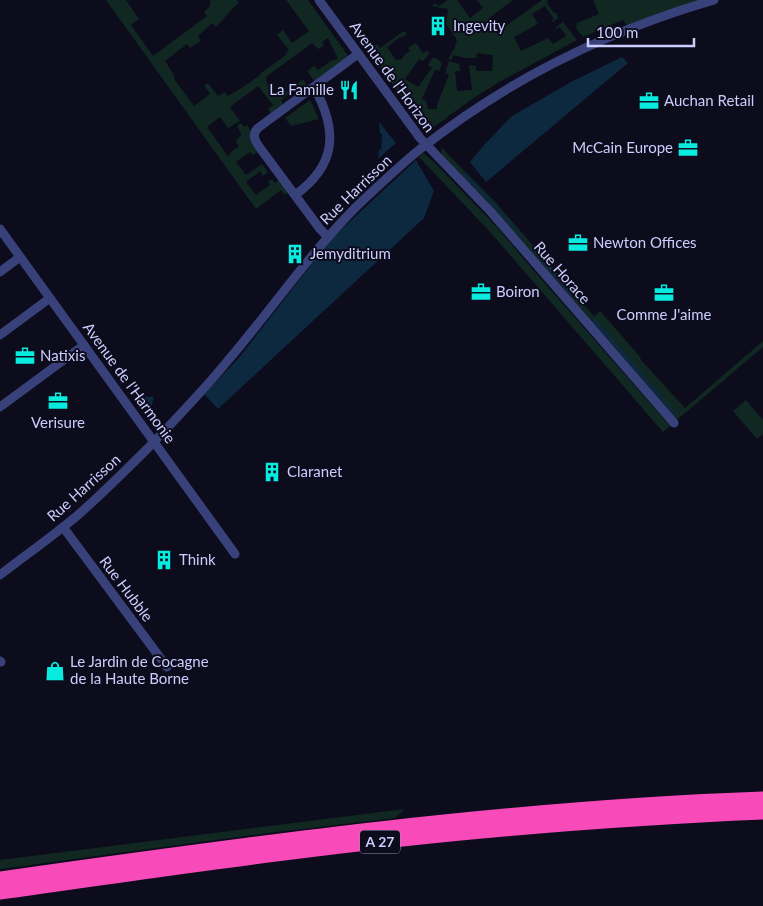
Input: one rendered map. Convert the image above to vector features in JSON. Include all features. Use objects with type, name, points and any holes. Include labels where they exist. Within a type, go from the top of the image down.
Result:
[{"type":"highway","name":"A 27","points":[[0,879],[202,851],[472,819],[592,809],[763,800]]},
{"type":"highway","name":"A 27","points":[[0,892],[255,857],[460,833],[596,822],[763,812]]},
{"type":"street","name":"Avenue de l'Horizon","points":[[319,0],[426,145]]},
{"type":"street","name":"Rue Harrisson","points":[[0,575],[62,528],[121,475],[154,442],[236,352],[328,237],[370,194],[426,145],[493,98],[557,62],[630,28],[672,12],[714,0]]},
{"type":"street","points":[[328,237],[320,229],[256,142],[254,134],[255,130],[358,54]]},
{"type":"street","points":[[295,195],[315,178],[323,165],[329,145],[330,132],[327,117],[314,87]]},
{"type":"street","name":"Rue Horace","points":[[426,145],[491,212],[674,423]]},
{"type":"street","name":"Avenue de l'Harmonie","points":[[0,229],[236,554]]},
{"type":"street","points":[[0,272],[20,257]]},
{"type":"street","points":[[0,335],[50,298]]},
{"type":"street","points":[[0,406],[84,345]]},
{"type":"street","name":"Rue Hubble","points":[[62,528],[167,668]]},
{"type":"green space","points":[[106,0],[126,0],[139,19],[131,25],[153,56],[207,16],[204,12],[210,6],[210,0],[237,0],[239,2],[216,27],[212,23],[198,36],[201,41],[190,48],[187,44],[165,61],[174,75],[174,79],[194,106],[210,94],[204,86],[208,83],[218,96],[225,92],[227,96],[244,87],[286,55],[289,50],[277,35],[283,30],[292,43],[309,31],[286,0],[308,0],[349,57],[315,82],[307,71],[314,66],[318,70],[331,61],[338,59],[328,38],[322,42],[324,46],[318,49],[312,43],[267,76],[266,81],[277,98],[303,79],[308,87],[301,92],[297,88],[281,100],[284,105],[271,114],[268,109],[273,105],[258,86],[230,107],[240,121],[228,128],[220,117],[207,127],[228,156],[239,146],[236,140],[241,134],[237,126],[241,123],[244,127],[247,125],[251,131],[250,140],[258,152],[253,155],[250,152],[236,162],[246,175],[262,164],[268,172],[263,176],[260,171],[246,182],[256,195],[270,185],[268,182],[272,179],[275,183],[279,180],[288,191],[285,195],[281,190],[256,209]]},
{"type":"green space","points":[[448,0],[457,0],[470,18],[483,8],[477,0],[513,0],[489,18],[499,31],[542,0],[547,0],[554,13],[557,13],[558,18],[550,22],[554,19],[545,6],[532,14],[538,24],[514,37],[521,51],[548,38],[553,44],[566,36],[560,27],[555,28],[563,22],[577,40],[501,81],[472,99],[427,132],[368,51],[377,44],[380,48],[404,31],[407,34],[387,47],[396,60],[401,60],[410,51],[408,48],[416,43],[423,53],[428,50],[429,54],[423,61],[419,59],[405,79],[418,87],[432,68],[428,65],[432,58],[440,61],[442,64],[439,71],[435,70],[422,99],[426,101],[428,109],[437,109],[449,75],[445,73],[449,61],[459,64],[460,71],[455,71],[457,91],[472,90],[469,65],[476,66],[476,71],[492,71],[493,55],[477,53],[476,58],[466,58],[453,55],[452,60],[448,59],[457,40],[446,24],[448,9],[431,6],[435,3],[439,6]]},
{"type":"green space","points":[[593,0],[706,0],[628,27],[623,20],[583,37],[576,28],[577,23],[599,14]]},
{"type":"green space","points":[[310,100],[319,119],[291,126],[285,118]]},
{"type":"green space","points":[[441,147],[498,205],[594,316],[601,312],[640,359],[685,408],[763,341],[763,347],[677,420],[495,210],[442,155]]},
{"type":"green space","points":[[423,153],[497,227],[670,426],[663,432],[491,233],[419,157]]},
{"type":"green space","points":[[746,400],[763,420],[763,434],[757,439],[733,411]]},
{"type":"green space","points":[[405,809],[395,818],[0,869],[0,860]]},
{"type":"water","points":[[622,57],[628,63],[486,182],[470,162],[512,116],[571,82]]},
{"type":"water","points":[[379,122],[396,143],[378,159],[379,150],[381,150],[382,134],[380,134]]},
{"type":"water","points":[[416,160],[434,191],[424,218],[218,409],[204,394],[238,359],[331,239]]},
{"type":"water","points":[[465,173],[497,206],[523,239],[463,175]]},
{"type":"water","points":[[534,248],[573,294],[571,296],[532,250]]},
{"type":"water","points":[[595,318],[677,414],[675,416],[592,321]]},
{"type":"water","points":[[135,396],[154,397],[149,414]]},
{"type":"place","name":"Ingevity","points":[[438,26]]},
{"type":"place","name":"La Famille","points":[[349,90]]},
{"type":"place","name":"Auchan Retail","points":[[649,101]]},
{"type":"place","name":"McCain Europe","points":[[688,148]]},
{"type":"place","name":"Newton Offices","points":[[578,243]]},
{"type":"place","name":"Jemyditrium","points":[[295,254]]},
{"type":"place","name":"Boiron","points":[[481,292]]},
{"type":"place","name":"Comme J'aime","points":[[664,293]]},
{"type":"place","name":"Natixis","points":[[25,356]]},
{"type":"place","name":"Verisure","points":[[58,401]]},
{"type":"place","name":"Claranet","points":[[272,472]]},
{"type":"place","name":"Think","points":[[164,560]]},
{"type":"place","name":"Le Jardin de Cocagne de la Haute Borne","points":[[55,671]]}]
